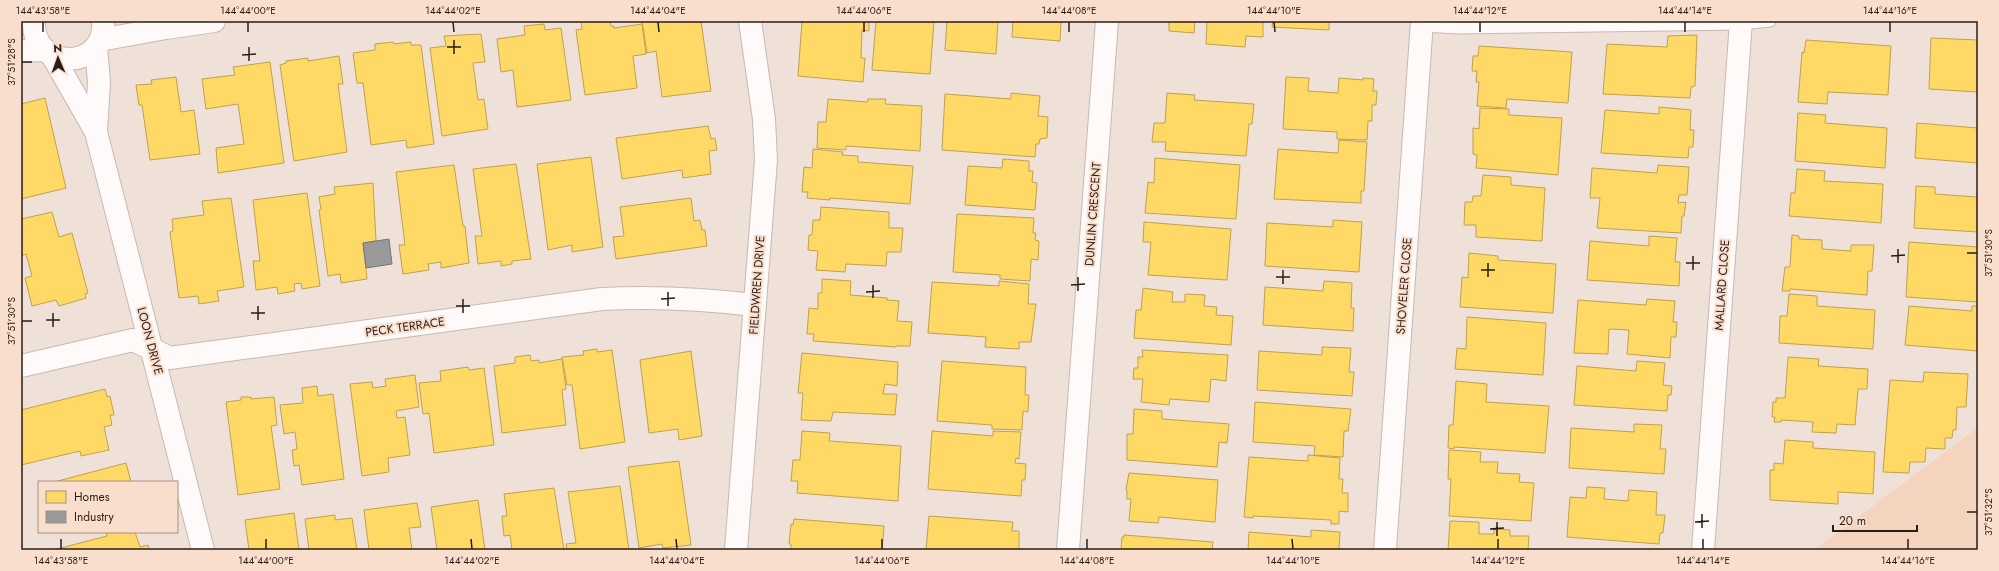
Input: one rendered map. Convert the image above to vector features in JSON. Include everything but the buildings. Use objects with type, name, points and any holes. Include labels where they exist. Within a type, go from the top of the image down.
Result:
[{"type":"street","name":"LOON DRIVE","points":[[34,21],[36,37],[49,53],[96,132],[203,550]]},
{"type":"street","points":[[21,51],[49,53],[60,58],[75,59],[90,53],[100,36],[214,21]]},
{"type":"street","name":"FIELDWREN DRIVE","points":[[736,550],[766,138],[750,21]]},
{"type":"street","name":"DUNLIN CRESCENT","points":[[1068,550],[1107,21]]},
{"type":"street","name":"MALLARD CLOSE","points":[[1703,550],[1741,22]]},
{"type":"street","name":"SHOVELER CLOSE","points":[[1385,550],[1422,23]]},
{"type":"street","name":"LOON DRIVE","points":[[96,132],[100,36]]},
{"type":"street","name":"PECK TERRACE","points":[[21,366],[133,340],[152,351],[170,358],[183,357],[602,299],[630,297],[755,305]]},
{"type":"lane","points":[[1422,23],[1458,28],[1770,21]]},
{"type":"shaded area","points":[[1978,427],[1978,550],[1814,550]]}]
